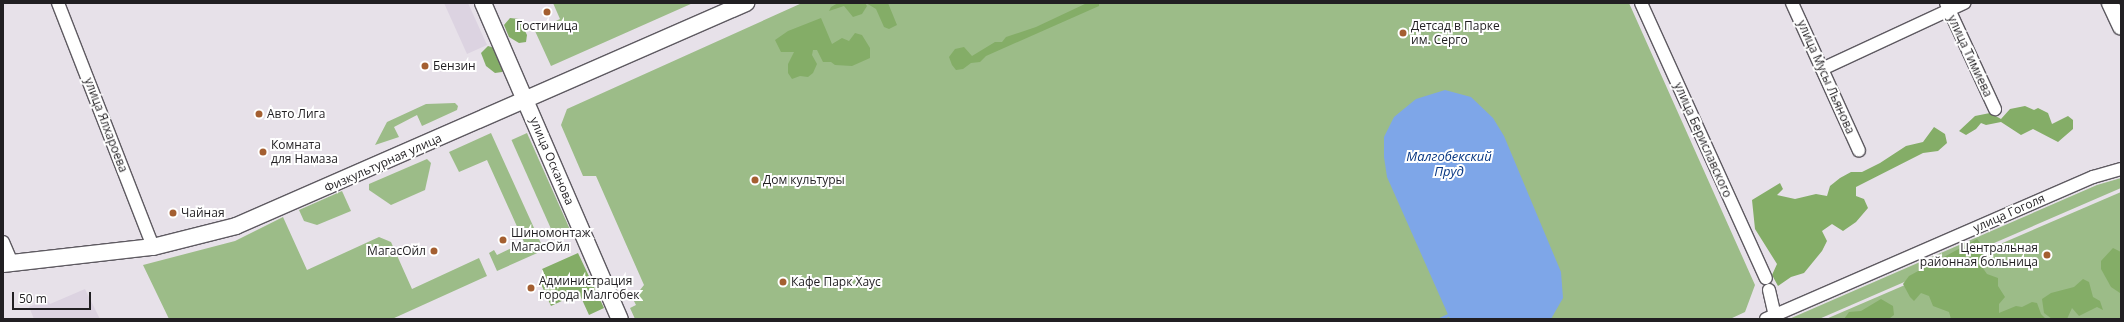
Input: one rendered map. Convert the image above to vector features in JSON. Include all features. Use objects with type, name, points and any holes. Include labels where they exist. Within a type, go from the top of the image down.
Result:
[{"type":"main road","name":"улица Осканова","points":[[483,3],[620,319]]},
{"type":"main road","name":"Физкультурная улица","points":[[7,264],[153,246],[236,226],[746,3]]},
{"type":"main road","points":[[2110,3],[2121,27]]},
{"type":"street","name":"улица Ялхароева","points":[[58,3],[153,246]]},
{"type":"street","name":"улица Бериславского","points":[[1641,3],[1766,278]]},
{"type":"street","name":"улица Мусы Льянова","points":[[1792,3],[1859,151]]},
{"type":"street","points":[[1822,69],[1948,6],[1964,3]]},
{"type":"street","name":"улица Тимиева","points":[[1948,6],[1995,109]]},
{"type":"street","name":"улица Гоголя","points":[[1770,317],[2092,177],[2121,169]]},
{"type":"street","points":[[3,242],[7,264]]},
{"type":"street","points":[[1769,290],[1770,317]]},
{"type":"shaded area","points":[[444,3],[468,3],[487,45],[467,54]]},
{"type":"shaded area","points":[[85,289],[100,319],[34,319],[29,307],[47,299],[50,304]]},
{"type":"green space","points":[[553,3],[693,3],[551,66],[535,31],[560,19]]},
{"type":"green space","points":[[802,3],[1629,3],[1755,285],[1745,312],[1730,319],[635,319],[630,308],[636,305],[633,299],[644,285],[596,176],[583,176],[561,125],[567,109]]},
{"type":"green space","points":[[838,3],[865,3],[867,6],[862,14],[853,17],[844,6],[829,11],[831,7]]},
{"type":"green space","points":[[866,3],[888,3],[897,25],[889,29],[884,27],[876,9]]},
{"type":"green space","points":[[1087,3],[1099,3],[1099,6],[986,56],[980,62],[971,63],[963,69],[956,70],[952,65],[949,57],[955,49],[964,47],[972,56],[995,42],[1002,42],[1006,37],[1036,27]]},
{"type":"green space","points":[[510,18],[519,19],[527,35],[526,42],[519,43],[509,37],[504,25]]},
{"type":"green space","points":[[821,18],[832,44],[842,38],[849,41],[855,33],[862,35],[870,48],[870,58],[852,66],[835,65],[831,62],[823,62],[817,50],[813,50],[812,55],[817,64],[813,73],[808,77],[800,76],[792,79],[788,73],[788,64],[794,52],[781,52],[775,40],[788,31]]},
{"type":"green space","points":[[488,46],[498,49],[504,70],[502,72],[495,73],[486,66],[481,53]]},
{"type":"green space","points":[[455,103],[458,106],[457,110],[422,126],[417,115],[394,127],[399,137],[375,145],[387,122],[426,104]]},
{"type":"green space","points":[[2025,106],[2034,110],[2038,108],[2048,113],[2052,124],[2068,116],[2073,120],[2073,129],[2058,142],[2033,129],[2021,135],[2001,122],[1986,125],[1981,123],[1976,129],[1966,135],[1959,131],[1975,116],[1990,113],[2001,119],[2010,109]]},
{"type":"green space","points":[[1934,127],[1945,134],[1947,143],[1938,151],[1923,153],[1856,187],[1856,196],[1864,199],[1868,208],[1856,222],[1843,231],[1832,224],[1822,231],[1827,241],[1822,251],[1804,273],[1791,277],[1778,286],[1772,275],[1777,264],[1755,229],[1752,200],[1780,183],[1783,189],[1777,195],[1795,199],[1816,194],[1827,196],[1830,186],[1840,178],[1851,172],[1862,172],[1880,163],[1906,146],[1923,142]]},
{"type":"green space","points":[[491,133],[544,250],[497,271],[489,253],[494,250],[497,255],[524,242],[487,160],[459,172],[449,152]]},
{"type":"green space","points":[[527,133],[571,231],[555,238],[511,140]]},
{"type":"green space","points":[[427,159],[431,163],[425,190],[391,205],[369,190],[369,184]]},
{"type":"green space","points":[[2121,178],[2121,188],[1819,319],[1789,319],[2097,185]]},
{"type":"green space","points":[[342,191],[351,211],[317,225],[304,221],[299,210]]},
{"type":"green space","name":"Центральная районная больница","points":[[2121,192],[2121,319],[1826,319]]},
{"type":"green space","points":[[283,217],[307,270],[379,237],[391,242],[412,289],[479,258],[487,276],[392,319],[169,319],[143,265],[235,241]]},
{"type":"green space","points":[[1977,239],[1985,249],[1983,256],[1974,264],[1980,264],[1987,274],[1998,278],[1998,286],[2005,297],[1999,304],[1999,313],[2016,306],[2022,307],[2032,302],[2037,303],[2041,314],[2046,319],[1951,319],[1949,312],[1933,306],[1929,296],[1921,293],[1914,301],[1910,297],[1903,284],[1909,276]]},
{"type":"green space","points":[[2113,248],[2121,252],[2120,293],[2111,287],[2101,269],[2101,261]]},
{"type":"green space","points":[[578,253],[604,308],[589,315],[579,293],[551,306],[541,284],[547,281],[542,269]]},
{"type":"green space","points":[[2083,279],[2089,282],[2093,297],[2100,301],[2103,310],[2097,307],[2079,316],[2072,308],[2067,319],[2052,319],[2044,313],[2042,299],[2051,293],[2074,287]]},
{"type":"green space","points":[[1881,299],[1893,306],[1894,315],[1890,318],[1844,319],[1849,312],[1861,311]]},
{"type":"water","name":"Малгобекский Пруд","points":[[1445,90],[1471,97],[1493,118],[1504,136],[1561,272],[1563,298],[1551,319],[1450,319],[1387,177],[1384,157],[1384,137],[1394,117],[1416,99]]},
{"type":"waterway","points":[[1439,319],[1448,315]]},
{"type":"place","name":"Гостиница","points":[[547,12]]},
{"type":"place","name":"Детсад в Парке им. Серго","points":[[1403,33]]},
{"type":"place","name":"Бензин","points":[[425,66]]},
{"type":"place","name":"Авто Лига","points":[[259,114]]},
{"type":"place","name":"Комната для Намаза","points":[[263,152]]},
{"type":"place","name":"Дом культуры","points":[[755,180]]},
{"type":"place","name":"Чайная","points":[[173,213]]},
{"type":"place","name":"Шиномонтаж МагасОйл","points":[[503,240]]},
{"type":"place","name":"МагасОйл","points":[[434,251]]},
{"type":"place","name":"Центральная районная больница","points":[[2047,255]]},
{"type":"place","name":"Кафе Парк Хаус","points":[[783,282]]},
{"type":"place","name":"Администрация города Малгобек","points":[[531,288]]}]
